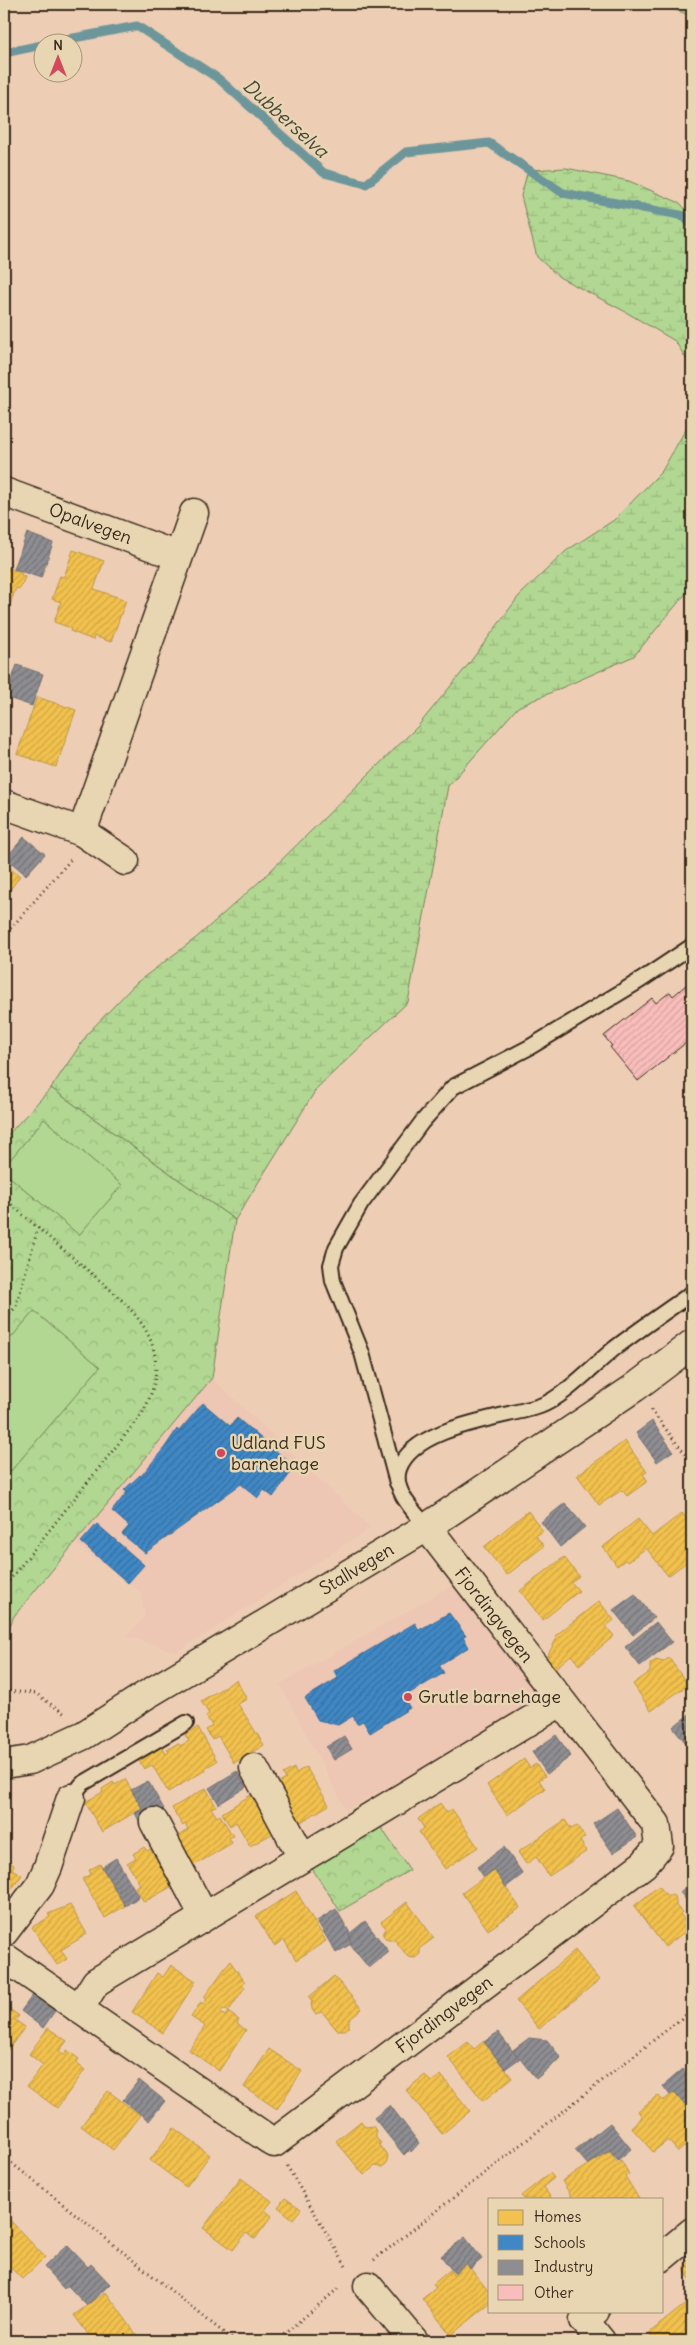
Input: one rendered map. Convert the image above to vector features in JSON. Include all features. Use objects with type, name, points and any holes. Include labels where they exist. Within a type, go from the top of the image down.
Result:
[{"type":"street","name":"Opalvegen","points":[[4,492],[178,556]]},
{"type":"street","points":[[82,832],[194,513]]},
{"type":"street","points":[[4,804],[82,832],[125,861]]},
{"type":"street","name":"Stallvegen","points":[[4,1764],[30,1760],[84,1735],[146,1695],[427,1527],[634,1388],[692,1344]]},
{"type":"street","name":"Fjordingvegen","points":[[274,2143],[644,1864],[660,1846],[656,1824],[427,1527]]},
{"type":"street","points":[[79,2010],[96,1982],[561,1702]]},
{"type":"street","points":[[254,1768],[302,1858]]},
{"type":"street","points":[[4,1932],[40,1885],[71,1798]]},
{"type":"street","points":[[154,1822],[204,1916]]},
{"type":"street","points":[[4,1958],[274,2143]]},
{"type":"street","points":[[664,2255],[692,2232]]},
{"type":"street","points":[[360,2281],[414,2341]]},
{"type":"street","points":[[594,2312],[584,2320],[601,2341]]},
{"type":"lane","points":[[427,1527],[404,1498],[396,1483],[362,1353],[333,1280],[331,1265],[336,1248],[361,1204],[422,1122],[453,1087],[530,1047],[641,980],[692,946]]},
{"type":"lane","points":[[396,1483],[400,1468],[407,1456],[422,1442],[451,1430],[542,1405],[560,1394],[615,1348],[692,1293]]},
{"type":"lane","points":[[71,1798],[82,1784],[186,1723]]},
{"type":"path","points":[[4,936],[76,853],[82,832]]},
{"type":"path","points":[[4,1198],[116,1294],[141,1319],[152,1341],[156,1369],[150,1400],[142,1414],[4,1587]]},
{"type":"path","points":[[4,1322],[16,1306],[38,1228]]},
{"type":"path","points":[[634,1388],[692,1463]]},
{"type":"path","points":[[4,1691],[35,1693],[66,1715],[84,1735]]},
{"type":"path","points":[[276,2341],[360,2281],[692,2010]]},
{"type":"path","points":[[274,2143],[360,2281]]},
{"type":"path","points":[[4,2157],[234,2341]]},
{"type":"path","points":[[4,2338],[8,2341]]},
{"type":"shaded area","name":"Udland FUS barnehage","points":[[212,1378],[371,1528],[177,1652],[126,1636],[145,1617],[141,1592],[75,1543]]},
{"type":"shaded area","name":"Grutle barnehage","points":[[455,1584],[532,1680],[526,1709],[346,1810],[280,1684]]},
{"type":"green space","points":[[658,4],[692,4],[692,16]]},
{"type":"green space","points":[[566,168],[629,181],[680,203],[692,217],[692,368],[675,341],[624,311],[559,277],[537,257],[521,196],[528,170]]},
{"type":"green space","points":[[692,418],[692,586],[634,656],[518,707],[448,786],[408,1002],[317,1088],[235,1220],[51,1088],[89,1032],[136,983],[196,938],[260,881],[418,726],[468,665],[519,596],[566,551],[614,520],[662,471]]},
{"type":"green space","points":[[51,1088],[235,1220],[212,1378],[14,1616],[4,1640],[4,1139]]},
{"type":"green space","points":[[44,1119],[122,1185],[79,1235],[4,1172],[4,1167]]},
{"type":"green space","points":[[34,1311],[100,1367],[4,1479],[4,1346]]},
{"type":"green space","points":[[378,1823],[410,1870],[340,1911],[309,1864]]},
{"type":"building: Homes","points":[[73,550],[104,561],[94,589],[126,600],[111,642],[94,636],[93,640],[70,631],[71,628],[54,622],[61,602],[52,599],[60,576],[64,577]]},
{"type":"building: Homes","points":[[4,566],[22,573],[21,575],[25,577],[20,589],[16,588],[7,612],[4,610]]},
{"type":"building: Homes","points":[[37,697],[76,710],[56,767],[17,754]]},
{"type":"building: Homes","points":[[4,864],[20,876],[4,898]]},
{"type":"building: Homes","points":[[625,1441],[647,1472],[643,1474],[648,1481],[627,1496],[622,1490],[599,1505],[577,1475]]},
{"type":"building: Homes","points":[[528,1511],[543,1531],[536,1536],[544,1546],[507,1575],[484,1547]]},
{"type":"building: Homes","points":[[682,1513],[692,1524],[692,1558],[668,1576],[646,1548],[628,1562],[625,1560],[617,1566],[603,1547],[638,1519],[652,1536]]},
{"type":"building: Homes","points":[[564,1557],[579,1576],[571,1582],[579,1591],[543,1620],[520,1591]]},
{"type":"building: Homes","points":[[599,1601],[614,1620],[606,1626],[614,1636],[579,1665],[571,1655],[553,1670],[545,1660],[557,1638],[555,1636]]},
{"type":"building: Homes","points":[[669,1658],[688,1685],[651,1711],[633,1684],[650,1672],[650,1664],[656,1660],[663,1662]]},
{"type":"building: Homes","points":[[236,1680],[247,1699],[238,1704],[264,1745],[234,1763],[218,1736],[212,1740],[206,1730],[212,1726],[206,1716],[209,1714],[201,1701]]},
{"type":"building: Homes","points":[[198,1727],[217,1761],[205,1768],[206,1770],[168,1792],[152,1765],[144,1769],[138,1759],[161,1745],[166,1754],[169,1752],[167,1750],[178,1743],[180,1746],[189,1741],[185,1735]]},
{"type":"building: Homes","points":[[524,1759],[530,1768],[536,1764],[545,1776],[539,1780],[545,1789],[507,1815],[487,1785]]},
{"type":"building: Homes","points":[[692,1759],[692,1776],[684,1765]]},
{"type":"building: Homes","points":[[306,1767],[329,1805],[299,1823],[277,1784],[286,1779],[283,1774],[294,1768],[296,1773]]},
{"type":"building: Homes","points":[[125,1779],[142,1808],[102,1832],[85,1802],[103,1792],[102,1789],[113,1782],[115,1785]]},
{"type":"building: Homes","points":[[206,1788],[216,1806],[211,1808],[217,1817],[220,1815],[233,1836],[229,1838],[232,1843],[193,1866],[176,1837],[188,1830],[185,1824],[183,1826],[172,1808]]},
{"type":"building: Homes","points":[[257,1791],[279,1830],[250,1846],[236,1822],[230,1826],[222,1813]]},
{"type":"building: Homes","points":[[440,1803],[447,1813],[452,1809],[478,1847],[445,1869],[419,1832],[424,1828],[418,1819]]},
{"type":"building: Homes","points":[[565,1820],[571,1829],[577,1826],[585,1837],[580,1841],[587,1851],[549,1876],[536,1857],[526,1864],[518,1852]]},
{"type":"building: Homes","points":[[156,1846],[178,1883],[144,1902],[135,1887],[140,1884],[127,1863],[136,1858],[133,1854],[144,1847],[147,1851]]},
{"type":"building: Homes","points":[[5,1859],[14,1865],[12,1869],[22,1875],[4,1900]]},
{"type":"building: Homes","points":[[100,1864],[125,1906],[105,1918],[82,1879],[91,1874],[89,1870]]},
{"type":"building: Homes","points":[[494,1870],[520,1908],[488,1930],[462,1893]]},
{"type":"building: Homes","points":[[659,1886],[666,1895],[673,1895],[676,1900],[676,1906],[682,1912],[680,1914],[691,1927],[665,1947],[634,1906]]},
{"type":"building: Homes","points":[[296,1891],[326,1941],[296,1960],[284,1940],[274,1946],[256,1916]]},
{"type":"building: Homes","points":[[407,1902],[434,1938],[420,1948],[420,1954],[415,1958],[408,1957],[395,1940],[387,1940],[383,1935],[386,1928],[381,1922]]},
{"type":"building: Homes","points":[[70,1905],[87,1934],[61,1950],[67,1959],[57,1965],[32,1927],[50,1917],[48,1914]]},
{"type":"building: Homes","points":[[575,1950],[599,1980],[539,2029],[516,2001]]},
{"type":"building: Homes","points":[[230,1961],[245,1982],[242,1985],[245,1987],[228,2012],[239,2020],[237,2024],[246,2030],[219,2071],[189,2050],[205,2026],[191,2017],[201,2002],[203,2004],[207,1999],[204,1997]],"holes":[[[223,2009],[228,2012],[225,2016],[220,2013]]]},
{"type":"building: Homes","points":[[171,1965],[196,1981],[163,2033],[132,2012],[157,1973],[163,1977]]},
{"type":"building: Homes","points":[[334,1976],[362,2009],[349,2020],[349,2027],[345,2030],[337,2030],[322,2012],[315,2014],[311,2003],[313,2002],[309,1997]]},
{"type":"building: Homes","points":[[7,2007],[19,2016],[15,2020],[25,2027],[4,2055],[4,2011]]},
{"type":"building: Homes","points":[[48,2028],[67,2041],[59,2051],[64,2055],[67,2050],[79,2059],[76,2063],[85,2070],[57,2108],[27,2086],[43,2065],[29,2054]]},
{"type":"building: Homes","points":[[484,2041],[512,2078],[483,2101],[448,2057],[468,2042],[474,2049]]},
{"type":"building: Homes","points":[[269,2049],[302,2071],[277,2109],[244,2087]]},
{"type":"building: Homes","points":[[425,2075],[431,2082],[441,2075],[470,2111],[442,2134],[406,2090]]},
{"type":"building: Homes","points":[[108,2091],[140,2115],[113,2150],[81,2126]]},
{"type":"building: Homes","points":[[674,2092],[692,2114],[692,2140],[678,2152],[668,2140],[653,2152],[631,2127],[642,2117],[638,2111],[658,2095],[663,2101]]},
{"type":"building: Homes","points":[[361,2121],[365,2127],[373,2126],[376,2131],[376,2138],[381,2143],[379,2144],[388,2156],[386,2164],[382,2167],[375,2166],[364,2175],[336,2141]]},
{"type":"building: Homes","points":[[174,2128],[210,2155],[186,2187],[150,2160]]},
{"type":"building: Homes","points":[[610,2151],[617,2162],[621,2160],[629,2174],[625,2176],[638,2198],[572,2198],[562,2181]]},
{"type":"building: Homes","points":[[550,2173],[554,2178],[543,2187],[551,2198],[523,2198],[521,2196]]},
{"type":"building: Homes","points":[[241,2178],[272,2201],[265,2210],[272,2216],[255,2239],[246,2233],[233,2250],[203,2228]]},
{"type":"building: Homes","points":[[285,2198],[301,2209],[293,2219],[278,2207]]},
{"type":"building: Homes","points":[[7,2217],[45,2257],[22,2279],[4,2263],[4,2220]]},
{"type":"building: Homes","points":[[692,2257],[692,2281],[685,2272],[685,2263]]},
{"type":"building: Homes","points":[[466,2263],[488,2290],[488,2306],[451,2335],[422,2299],[436,2288],[433,2284],[450,2270],[453,2275]]},
{"type":"building: Homes","points":[[106,2292],[141,2341],[93,2341],[74,2315]]},
{"type":"building: Homes","points":[[689,2301],[692,2306],[692,2341],[655,2341],[649,2333]]},
{"type":"building: Schools","points":[[203,1403],[230,1426],[237,1418],[295,1467],[273,1497],[264,1490],[258,1498],[241,1484],[145,1553],[122,1534],[129,1526],[112,1511],[127,1492],[124,1490],[141,1476],[177,1429],[179,1431]]},
{"type":"building: Schools","points":[[97,1524],[144,1565],[128,1583],[81,1542]]},
{"type":"building: Schools","points":[[449,1613],[466,1636],[463,1637],[469,1647],[439,1665],[444,1673],[403,1697],[410,1708],[370,1733],[363,1721],[357,1724],[353,1716],[338,1725],[318,1720],[305,1698],[338,1678],[334,1671],[415,1623],[419,1630]]},
{"type":"building: Industry","points":[[27,533],[53,543],[41,578],[14,569]]},
{"type":"building: Industry","points":[[17,665],[43,674],[32,706],[5,697]]},
{"type":"building: Industry","points":[[24,837],[45,854],[26,875],[6,858]]},
{"type":"building: Industry","points":[[652,1421],[673,1451],[657,1462],[636,1433]]},
{"type":"building: Industry","points":[[565,1503],[585,1527],[560,1547],[541,1522]]},
{"type":"building: Industry","points":[[635,1594],[654,1618],[633,1635],[613,1610]]},
{"type":"building: Industry","points":[[656,1622],[672,1642],[640,1666],[625,1647]]},
{"type":"building: Industry","points":[[692,1712],[692,1744],[689,1747],[673,1727]]},
{"type":"building: Industry","points":[[556,1735],[571,1756],[547,1774],[532,1752]]},
{"type":"building: Industry","points":[[344,1736],[352,1749],[334,1760],[326,1747]]},
{"type":"building: Industry","points":[[237,1771],[246,1787],[219,1804],[209,1788]]},
{"type":"building: Industry","points":[[148,1781],[164,1809],[140,1823],[135,1813],[142,1808],[131,1790]]},
{"type":"building: Industry","points":[[617,1808],[637,1837],[613,1853],[593,1824]]},
{"type":"building: Industry","points":[[504,1847],[523,1874],[506,1887],[494,1870],[484,1877],[477,1867]]},
{"type":"building: Industry","points":[[116,1858],[139,1897],[125,1906],[102,1867]]},
{"type":"building: Industry","points":[[692,1882],[692,1908],[680,1892]]},
{"type":"building: Industry","points":[[336,1909],[350,1933],[351,1944],[336,1953],[317,1921]]},
{"type":"building: Industry","points":[[365,1921],[389,1952],[369,1968],[351,1946],[349,1934]]},
{"type":"building: Industry","points":[[35,1992],[57,2008],[43,2028],[21,2011]]},
{"type":"building: Industry","points":[[498,2032],[519,2059],[505,2069],[484,2042]]},
{"type":"building: Industry","points":[[529,2038],[547,2040],[561,2058],[536,2079],[513,2050]]},
{"type":"building: Industry","points":[[683,2069],[692,2081],[692,2097],[684,2104],[674,2092],[670,2095],[663,2086]]},
{"type":"building: Industry","points":[[139,2080],[165,2101],[149,2121],[123,2100]]},
{"type":"building: Industry","points":[[390,2105],[419,2143],[411,2152],[410,2149],[404,2155],[374,2118]]},
{"type":"building: Industry","points":[[610,2123],[631,2149],[618,2160],[610,2150],[588,2165],[575,2150]]},
{"type":"building: Industry","points":[[465,2237],[482,2259],[470,2269],[466,2263],[454,2273],[441,2256]]},
{"type":"building: Industry","points":[[67,2245],[88,2267],[64,2289],[44,2267]]},
{"type":"building: Industry","points":[[91,2264],[110,2284],[87,2306],[68,2286]]},
{"type":"building: Other","points":[[692,980],[692,1038],[638,1081],[610,1047],[612,1046],[604,1036],[652,998],[656,1003],[670,992],[673,996]]},
{"type":"waterway","name":"Dubberselva","points":[[82,36],[137,26],[219,79],[324,173],[366,184],[406,152],[489,143],[563,193],[685,216],[692,227]]},
{"type":"waterway","name":"Dubberselva","points":[[4,53],[32,47]]},
{"type":"place","name":"Udland FUS barnehage","points":[[221,1453]]},
{"type":"place","name":"Grutle barnehage","points":[[408,1697]]}]
